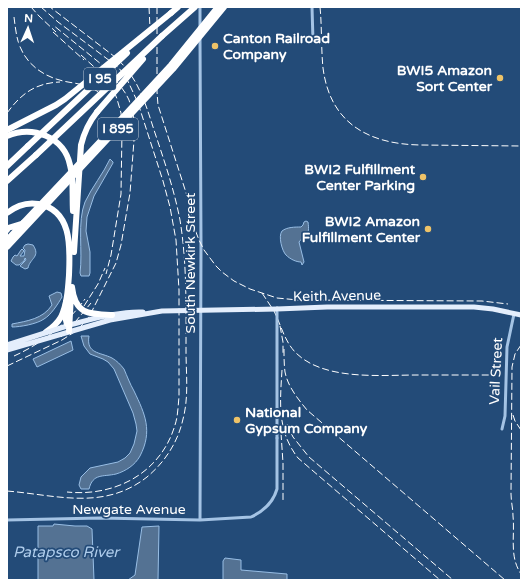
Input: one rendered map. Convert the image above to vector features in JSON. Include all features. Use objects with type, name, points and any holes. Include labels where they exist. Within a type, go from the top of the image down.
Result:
[{"type":"highway","name":"I 95","points":[[7,166],[178,7]]},
{"type":"highway","name":"I 95","points":[[7,180],[36,155],[162,36],[195,7]]},
{"type":"highway","name":"I 895","points":[[7,240],[166,70],[218,7]]},
{"type":"highway","name":"I 895","points":[[7,247],[173,69],[224,7]]},
{"type":"highway","points":[[7,130],[51,108],[65,99],[171,13]]},
{"type":"highway","points":[[68,327],[82,139],[88,125],[97,112],[162,36]]},
{"type":"highway","points":[[7,136],[20,132],[39,133],[55,141],[67,156],[71,167],[74,245]]},
{"type":"highway","name":"I 95","points":[[7,161],[28,146]]},
{"type":"highway","points":[[7,207],[19,203],[26,204]]},
{"type":"highway","points":[[7,213],[19,205],[33,203],[44,206],[55,212],[66,228],[70,252],[65,317],[68,327]]},
{"type":"highway","points":[[7,230],[8,228],[23,223]]},
{"type":"highway","points":[[72,287],[75,301],[81,308],[91,313],[112,315]]},
{"type":"highway","points":[[46,332],[58,323],[66,302]]},
{"type":"main road","name":"Keith Avenue","points":[[7,350],[68,327],[168,310],[320,307],[474,307],[493,309],[521,315]]},
{"type":"main road","name":"Keith Avenue","points":[[7,345],[46,332],[112,315],[134,311],[152,312]]},
{"type":"street","name":"South Newkirk Street","points":[[200,7],[200,520]]},
{"type":"street","points":[[312,7],[313,41]]},
{"type":"street","name":"Newgate Avenue","points":[[7,520],[100,518],[200,520],[252,517],[266,509],[277,489],[278,309]]},
{"type":"street","points":[[201,311],[262,310]]},
{"type":"street","name":"Vail Street","points":[[502,429],[505,416],[507,347],[514,314]]},
{"type":"water","points":[[110,159],[113,163],[94,196],[87,217],[86,231],[90,252],[90,273],[89,276],[81,276],[81,219],[83,210],[88,196]]},
{"type":"water","points":[[306,221],[308,222],[308,233],[299,242],[304,262],[302,265],[301,262],[293,260],[286,255],[282,247],[280,236],[282,231],[301,227]]},
{"type":"water","points":[[28,244],[33,245],[36,252],[28,268],[25,269],[20,266],[25,261],[25,258],[19,265],[16,265],[11,261],[13,257],[15,255],[17,256],[22,249],[24,251],[20,256],[24,256],[25,250],[23,248]]},
{"type":"water","points":[[57,292],[61,293],[62,297],[47,317],[33,324],[12,327],[12,324],[34,319],[48,310],[52,305],[49,296]]},
{"type":"water","points":[[81,336],[89,336],[90,346],[95,352],[112,358],[124,369],[144,415],[147,431],[144,447],[136,462],[120,473],[96,478],[93,480],[89,489],[81,489],[79,485],[81,477],[90,468],[118,462],[125,458],[130,453],[134,444],[137,431],[133,413],[114,369],[108,362],[90,354],[84,346]]},
{"type":"water","points":[[71,341],[73,350],[37,367],[33,359]]},
{"type":"water","name":"Patapsco River","points":[[54,524],[87,526],[92,529],[94,580],[38,580],[38,526],[53,526]]},
{"type":"water","name":"Patapsco River","points":[[159,526],[158,580],[128,580],[135,575],[142,527]]},
{"type":"water","points":[[225,558],[241,560],[241,570],[287,574],[287,580],[223,580],[223,561]]},
{"type":"railway","points":[[31,7],[56,32]]},
{"type":"railway","points":[[41,7],[58,22],[118,67],[126,77],[138,103],[170,207],[176,240],[179,290],[179,397],[176,422],[168,442],[159,456],[147,469],[119,486],[85,493],[67,492]]},
{"type":"railway","points":[[7,491],[79,498],[114,494],[131,488],[154,471],[170,451],[181,427],[186,402],[186,285],[180,220],[172,186],[147,110],[140,90],[130,73],[123,65],[115,57],[50,7]]},
{"type":"railway","points":[[149,7],[150,28]]},
{"type":"railway","points":[[157,7],[158,105],[189,202],[194,227],[204,250],[222,272],[234,281],[250,289],[277,298],[298,300],[482,301],[508,304]]},
{"type":"railway","points":[[320,7],[323,68],[327,87],[334,103],[343,116],[355,127],[368,135],[401,144],[521,146]]},
{"type":"railway","points":[[14,17],[17,38],[21,49],[37,69],[51,77],[81,84],[96,90],[99,93]]},
{"type":"railway","points":[[7,366],[62,340],[76,331],[88,319],[116,263],[121,245],[130,193],[135,127],[129,100],[119,84],[101,64],[53,25]]},
{"type":"railway","points":[[53,32],[84,60]]},
{"type":"railway","points":[[81,55],[103,75],[109,83],[114,91],[121,113],[121,194],[111,255],[106,274]]},
{"type":"railway","points":[[7,113],[18,100],[29,91],[36,87],[60,82]]},
{"type":"railway","points":[[84,306],[98,284],[105,268]]},
{"type":"railway","points":[[262,293],[274,311],[291,347],[307,361],[321,368],[336,372],[370,375],[497,375]]},
{"type":"railway","points":[[14,356],[44,339],[53,332],[71,316],[85,299]]},
{"type":"railway","points":[[61,337],[91,303]]},
{"type":"railway","points":[[280,326],[283,342],[283,354]]},
{"type":"railway","points":[[521,345],[515,354],[512,367],[511,494],[513,513],[513,546],[515,560],[521,574]]},
{"type":"railway","points":[[284,349],[284,366],[288,383],[307,410],[505,580]]},
{"type":"railway","points":[[282,370],[281,416],[286,438],[298,458],[440,580]]},
{"type":"railway","points":[[513,415],[521,430]]},
{"type":"railway","points":[[287,424],[293,437],[309,457],[453,580]]},
{"type":"railway","points":[[281,433],[283,500]]},
{"type":"place","name":"Canton Railroad Company","points":[[215,46]]},
{"type":"place","name":"BWI5 Amazon Sort Center","points":[[500,78]]},
{"type":"place","name":"BWI2 Fulfillment Center Parking","points":[[423,177]]},
{"type":"place","name":"BWI2 Amazon Fulfillment Center","points":[[428,229]]},
{"type":"place","name":"National Gypsum Company","points":[[237,420]]}]
